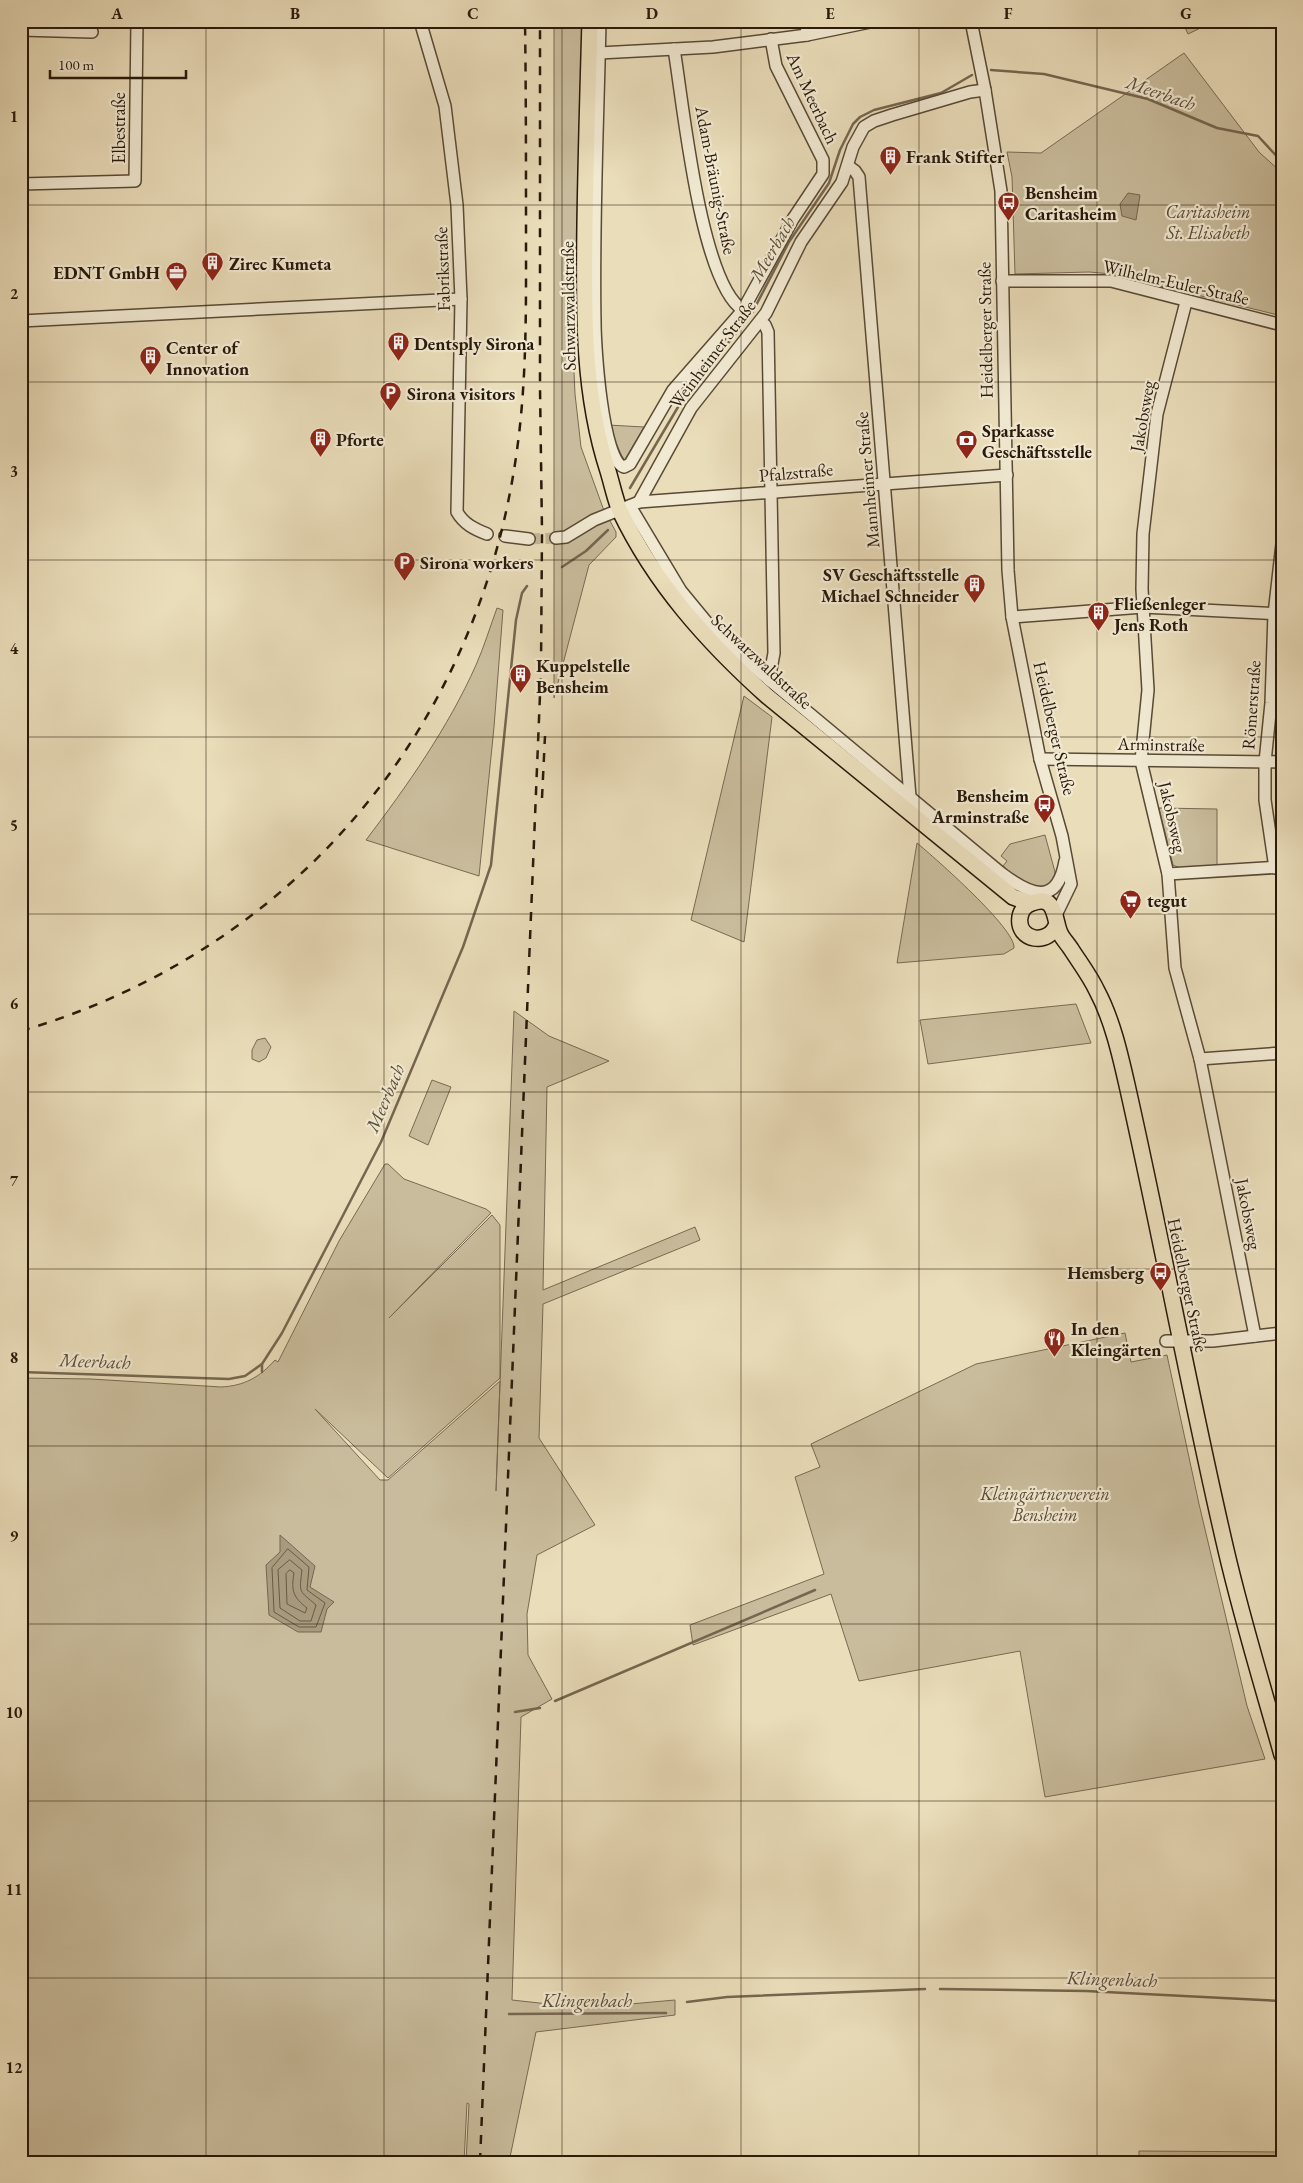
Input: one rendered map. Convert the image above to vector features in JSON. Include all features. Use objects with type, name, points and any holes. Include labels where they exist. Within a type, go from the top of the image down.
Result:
[{"type":"main road","name":"Schwarzwaldstraße","points":[[590,21],[584,343],[591,403],[601,450],[630,506],[660,582],[686,615],[728,660],[767,696],[1013,896],[1031,905]]},
{"type":"main road","name":"Heidelberger Straße","points":[[1057,919],[1052,933],[1046,937],[1036,939],[1025,934],[1020,923],[1031,905],[1052,907],[1057,919],[1060,933],[1097,991],[1110,1026],[1127,1086],[1173,1341],[1227,1553],[1282,1755]]},
{"type":"main road","name":"Heidelberger Straße","points":[[1046,937],[1058,946],[1078,973],[1110,1026]]},
{"type":"street","name":"Elbestraße","points":[[21,184],[135,181],[137,21]]},
{"type":"street","name":"Fabrikstraße","points":[[420,21],[445,106],[457,205],[461,299],[457,512],[461,519],[472,528],[487,534]]},
{"type":"street","name":"Schwarzwaldstraße","points":[[600,21],[595,332],[602,403],[609,438],[616,462],[624,467]]},
{"type":"street","points":[[806,21],[807,35]]},
{"type":"street","points":[[599,53],[713,47],[807,35],[875,21]]},
{"type":"street","name":"Heidelberger Straße","points":[[971,21],[985,90],[1001,190],[1008,570],[1012,617],[1040,759],[1070,874],[1070,889],[1057,919]]},
{"type":"street","points":[[21,30],[92,32]]},
{"type":"street","name":"Am Meerbach","points":[[624,467],[630,464],[673,390],[743,310],[824,169],[823,160],[776,66],[771,39]]},
{"type":"street","name":"Adam-Bräunig-Straße","points":[[674,49],[700,210],[715,267],[732,302],[743,310]]},
{"type":"street","name":"Weinheimer Straße","points":[[630,506],[691,408],[760,322],[801,242],[842,182],[857,137],[864,127],[874,121],[970,92],[985,90]]},
{"type":"street","name":"Mannheimer Straße","points":[[848,166],[856,171],[859,177],[910,796]]},
{"type":"street","name":"Wilhelm-Euler-Straße","points":[[1002,281],[1102,280],[1120,282],[1186,302],[1282,325]]},
{"type":"street","points":[[21,321],[461,299]]},
{"type":"street","name":"Jakobsweg","points":[[1186,302],[1157,414],[1143,534],[1143,607],[1148,690],[1142,761],[1168,874],[1175,968],[1200,1059],[1255,1336]]},
{"type":"street","points":[[760,322],[768,332],[772,491],[774,653],[769,680]]},
{"type":"street","name":"Pfalzstraße","points":[[630,506],[772,491],[1006,475]]},
{"type":"street","points":[[556,538],[566,537],[594,520],[630,506]]},
{"type":"street","name":"Schwarzwaldstraße","points":[[630,506],[681,591],[709,625],[769,680],[1001,873],[1031,892],[1046,891],[1056,884],[1062,875],[1066,857]]},
{"type":"street","points":[[505,536],[529,539]]},
{"type":"street","name":"Römerstraße","points":[[1278,868],[1265,800],[1265,762],[1282,544]]},
{"type":"street","points":[[1012,617],[1143,607],[1278,614]]},
{"type":"street","name":"Arminstraße","points":[[1040,759],[1282,762]]},
{"type":"street","points":[[1168,874],[1278,868]]},
{"type":"street","points":[[1031,905],[1050,900],[1058,894],[1070,874]]},
{"type":"street","points":[[1200,1059],[1282,1052]]},
{"type":"street","points":[[1173,1341],[1213,1341],[1282,1333]]},
{"type":"green space","points":[[554,21],[584,21],[577,301],[573,350],[575,394],[581,447],[603,508],[616,532],[616,537],[589,565],[554,698]]},
{"type":"green space","points":[[1182,21],[1215,21],[1188,34]]},
{"type":"green space","name":"Caritasheim St. Elisabeth","points":[[1184,53],[1259,152],[1282,173],[1282,316],[1112,274],[1089,272],[1015,274],[1012,177],[1007,152],[1041,153]]},
{"type":"green space","points":[[608,425],[644,427],[624,461]]},
{"type":"green space","points":[[497,608],[503,610],[494,727],[479,876],[366,840],[397,799],[453,711],[476,665]]},
{"type":"green space","points":[[744,696],[772,717],[744,942],[691,920]]},
{"type":"green space","points":[[1159,808],[1217,809],[1217,865],[1180,868],[1173,865]]},
{"type":"green space","points":[[1045,835],[1055,872],[1053,882],[1046,885],[1033,886],[1014,876],[1003,866],[1007,861],[1001,856],[1010,844]]},
{"type":"green space","points":[[917,843],[989,910],[1011,939],[1014,948],[1004,954],[897,963]]},
{"type":"green space","points":[[1076,1004],[1091,1043],[928,1064],[920,1020]]},
{"type":"green space","points":[[514,1011],[549,1036],[609,1061],[547,1087],[543,1290],[695,1227],[700,1240],[543,1304],[539,1438],[595,1525],[537,1555],[527,1614],[528,1655],[552,1699],[521,1717],[512,2000],[585,2008],[675,2000],[675,2015],[536,2032],[509,2162],[466,2162],[469,2104],[467,2103],[464,2162],[21,2162],[21,1378],[91,1379],[221,1387],[237,1385],[251,1380],[275,1360],[278,1362],[339,1241],[385,1164],[388,1164],[404,1179],[486,1209],[491,1213],[389,1318],[492,1215],[500,1225],[500,1378],[388,1478],[315,1409],[380,1480],[388,1480],[500,1381],[496,1491]]},
{"type":"green space","points":[[265,1038],[271,1047],[266,1058],[259,1062],[252,1059],[252,1050],[257,1040]]},
{"type":"green space","points":[[432,1080],[451,1087],[428,1145],[409,1136]]},
{"type":"green space","name":"Kleingärtnerverein Bensheim","points":[[1125,1333],[1131,1362],[1167,1355],[1199,1504],[1247,1706],[1265,1759],[1045,1797],[1020,1651],[859,1681],[831,1594],[693,1645],[690,1625],[824,1574],[795,1477],[820,1467],[811,1444],[976,1364]]},
{"type":"green space","points":[[1139,2151],[1282,2152],[1282,2162],[1139,2162]]},
{"type":"water","points":[[1128,193],[1140,195],[1136,220],[1122,216],[1120,204]]},
{"type":"water","points":[[280,1535],[315,1566],[310,1587],[334,1602],[327,1609],[321,1632],[298,1632],[269,1615],[266,1565],[280,1552]]},
{"type":"waterway","name":"Meerbach","points":[[991,70],[1044,74],[1148,99],[1217,128],[1258,136],[1282,162]]},
{"type":"waterway","name":"Meerbach","points":[[630,488],[681,402],[752,313],[789,242],[829,183],[840,150],[853,124],[860,117],[874,110],[941,93],[972,75]]},
{"type":"waterway","name":"Meerbach","points":[[562,567],[586,551],[608,530]]},
{"type":"waterway","name":"Meerbach","points":[[21,1372],[229,1379],[245,1376],[262,1364],[282,1333],[381,1142],[463,947],[491,865],[516,620],[522,593],[527,586]]},
{"type":"waterway","name":"Meerbach","points":[[262,1364],[262,1372]]},
{"type":"waterway","points":[[555,1701],[815,1590]]},
{"type":"waterway","points":[[515,1712],[540,1708]]},
{"type":"waterway","name":"Klingenbach","points":[[687,2002],[727,1997],[925,1989]]},
{"type":"waterway","name":"Klingenbach","points":[[940,1989],[1086,1991],[1282,2001]]},
{"type":"waterway","name":"Klingenbach","points":[[509,2014],[666,2013]]},
{"type":"tunnel","points":[[529,539],[556,538]]},
{"type":"railway","points":[[21,1031],[119,995],[207,946],[287,886],[356,816],[415,736],[462,648],[496,552],[517,450],[520,423],[526,315],[525,21]]},
{"type":"railway","points":[[480,2162],[541,670],[540,21]]},
{"type":"railway","points":[[542,798],[545,736]]},
{"type":"place","name":"Frank Stifter","points":[[890,175]]},
{"type":"place","name":"Bensheim Caritasheim","points":[[1009,221]]},
{"type":"place","name":"Zirec Kumeta","points":[[213,282]]},
{"type":"place","name":"EDNT GmbH","points":[[176,291]]},
{"type":"place","name":"Dentsply Sirona","points":[[398,362]]},
{"type":"place","name":"Center of Innovation","points":[[150,376]]},
{"type":"place","name":"Sirona visitors","points":[[391,412]]},
{"type":"place","name":"Pforte","points":[[320,458]]},
{"type":"place","name":"Sparkasse Geschäftsstelle","points":[[966,459]]},
{"type":"place","name":"Sirona workers","points":[[404,581]]},
{"type":"place","name":"SV Geschäftsstelle Michael Schneider","points":[[975,603]]},
{"type":"place","name":"Fließenleger Jens Roth","points":[[1098,632]]},
{"type":"place","name":"Kuppelstelle Bensheim","points":[[520,694]]},
{"type":"place","name":"Bensheim Arminstraße","points":[[1045,824]]},
{"type":"place","name":"tegut","points":[[1131,919]]},
{"type":"place","name":"Hemsberg","points":[[1160,1291]]},
{"type":"place","name":"In den Kleingärten","points":[[1055,1357]]}]
